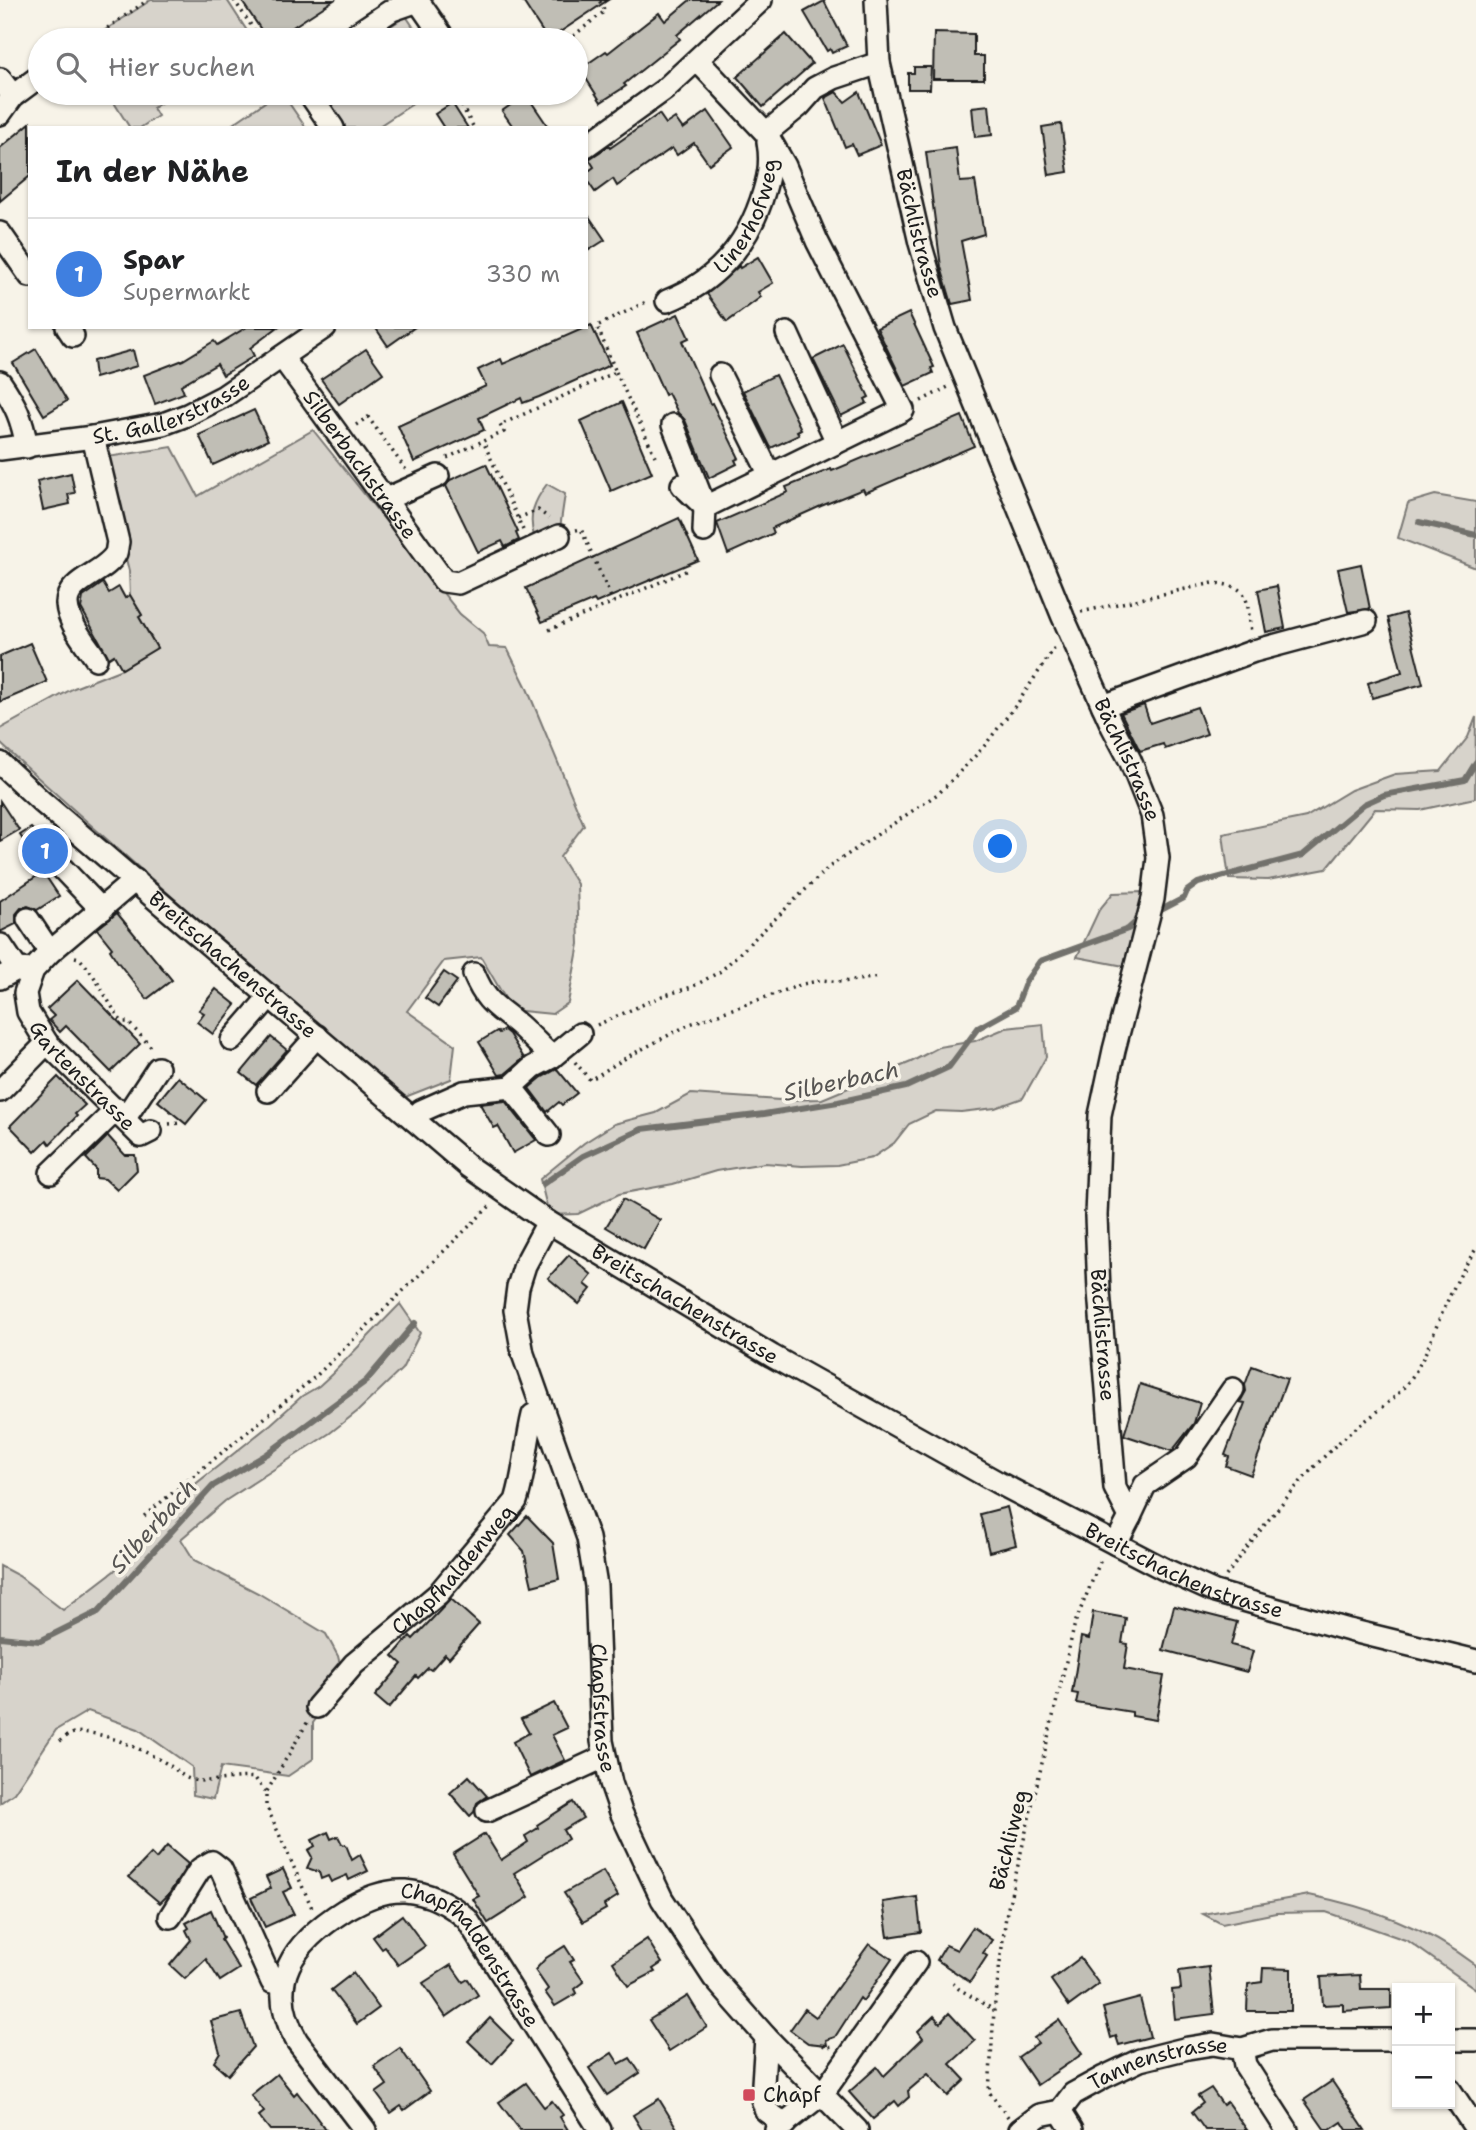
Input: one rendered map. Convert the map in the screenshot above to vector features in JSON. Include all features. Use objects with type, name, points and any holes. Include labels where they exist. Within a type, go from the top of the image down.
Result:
[{"type":"street","points":[[365,28],[392,10],[419,0],[437,28]]},
{"type":"street","points":[[588,145],[664,90],[761,0]]},
{"type":"street","name":"Bächlistrasse","points":[[876,0],[879,63],[920,243],[944,328],[1065,622],[1152,815],[1158,858],[1153,898],[1100,1115],[1096,1216],[1099,1291],[1115,1488],[1129,1517]]},
{"type":"street","points":[[698,61],[766,133],[785,166],[817,242],[903,410],[705,507]]},
{"type":"street","name":"Linerhofweg","points":[[667,301],[690,292],[717,271],[745,236],[769,177],[771,157],[766,133],[799,106],[814,88],[834,78],[879,63]]},
{"type":"street","points":[[0,114],[6,88],[28,80]]},
{"type":"street","points":[[317,105],[331,126]]},
{"type":"street","points":[[0,233],[28,273]]},
{"type":"street","name":"St. Gallerstrasse","points":[[0,449],[93,437],[163,424],[204,408],[322,329]]},
{"type":"street","points":[[786,333],[837,442]]},
{"type":"street","name":"Silberbachstrasse","points":[[282,357],[444,581],[458,583],[531,548]]},
{"type":"street","points":[[720,375],[770,475]]},
{"type":"street","points":[[0,382],[22,418],[27,447]]},
{"type":"street","points":[[673,425],[705,507],[704,531]]},
{"type":"street","points":[[93,437],[118,542],[116,554],[77,585],[70,593],[67,604],[71,618],[96,659]]},
{"type":"street","points":[[386,499],[437,470]]},
{"type":"street","points":[[682,485],[705,507]]},
{"type":"street","points":[[531,548],[559,536]]},
{"type":"street","points":[[1103,706],[1254,651],[1366,621]]},
{"type":"street","name":"Breitschachenstrasse","points":[[0,763],[414,1120],[501,1191],[548,1222],[783,1362],[997,1482],[1109,1550],[1164,1569],[1215,1592],[1349,1630],[1476,1661]]},
{"type":"street","points":[[58,864],[102,910]]},
{"type":"street","points":[[1,945],[16,973],[65,953],[102,910],[135,880]]},
{"type":"street","points":[[28,919],[65,953]]},
{"type":"street","name":"Gartenstrasse","points":[[16,973],[25,993],[28,1012],[47,1044],[146,1134]]},
{"type":"street","points":[[474,974],[482,993],[492,1005],[519,1025],[565,1046]]},
{"type":"street","points":[[232,1040],[270,996]]},
{"type":"street","points":[[268,1091],[317,1036]]},
{"type":"street","points":[[0,1091],[47,1044]]},
{"type":"street","points":[[414,1120],[421,1111],[464,1093],[511,1087],[533,1067],[565,1046]]},
{"type":"street","points":[[51,1173],[121,1114],[159,1068]]},
{"type":"street","points":[[511,1087],[548,1135]]},
{"type":"street","name":"Chapfstrasse","points":[[548,1222],[525,1265],[515,1310],[523,1354],[588,1538],[596,1586],[604,1756],[621,1812],[662,1899],[714,1978],[766,2037],[858,2130]]},
{"type":"street","points":[[1109,1550],[1145,1485],[1186,1457],[1233,1389]]},
{"type":"street","name":"Chapfhaldenweg","points":[[317,1707],[354,1664],[438,1594],[516,1501],[526,1442],[534,1415],[543,1410]]},
{"type":"street","points":[[487,1811],[604,1756]]},
{"type":"street","points":[[170,1917],[200,1869],[212,1862],[221,1869],[272,1982],[282,1984],[283,2010],[288,2025],[297,2041],[365,2130]]},
{"type":"street","name":"Chapfhaldenstrasse","points":[[282,1984],[295,1954],[320,1926],[361,1901],[380,1893],[403,1891],[425,1894],[444,1901],[467,1919],[600,2130]]},
{"type":"street","points":[[766,2037],[761,2099],[766,2111],[781,2127],[822,2093],[916,1962]]},
{"type":"street","name":"Tannenstrasse","points":[[1015,2125],[1040,2115],[1060,2111],[1073,2094],[1140,2060],[1213,2044],[1242,2049],[1272,2040],[1392,2040]]},
{"type":"street","points":[[1455,2040],[1476,2040]]},
{"type":"street","points":[[1242,2049],[1245,2065],[1254,2082],[1287,2130]]},
{"type":"street","points":[[1455,2098],[1476,2129]]},
{"type":"street","points":[[1060,2111],[1072,2130]]},
{"type":"path","points":[[107,28],[148,0]]},
{"type":"path","points":[[234,0],[253,28]]},
{"type":"path","points":[[583,28],[605,11],[599,0]]},
{"type":"path","points":[[461,105],[473,126]]},
{"type":"path","points":[[655,456],[597,326],[657,297],[667,301]]},
{"type":"path","points":[[437,470],[483,441],[504,432],[500,425],[616,372]]},
{"type":"path","points":[[903,410],[965,379]]},
{"type":"path","points":[[339,437],[368,417],[410,474]]},
{"type":"path","points":[[483,441],[531,548]]},
{"type":"path","points":[[518,518],[538,510],[555,523],[559,536],[581,529],[613,602]]},
{"type":"path","points":[[549,630],[688,570]]},
{"type":"path","points":[[880,977],[841,982],[823,980],[803,984],[690,1024],[590,1080],[565,1046],[614,1016],[692,987],[721,971],[829,867],[939,793],[982,750],[1019,701],[1065,622],[1213,583],[1233,584],[1245,594],[1254,651]]},
{"type":"path","points":[[65,953],[92,971],[103,995],[122,1022],[128,1022],[153,1049],[147,1058],[159,1068]]},
{"type":"path","points":[[144,1516],[315,1377],[483,1214],[501,1191]]},
{"type":"path","points":[[1215,1592],[1274,1510],[1304,1477],[1337,1443],[1405,1387],[1423,1361],[1448,1302],[1476,1249]]},
{"type":"path","name":"Bächliweg","points":[[1015,2125],[989,2092],[994,2010],[1006,1916],[1074,1623],[1109,1550]]},
{"type":"path","points":[[317,1707],[266,1793],[266,1805],[320,1926]]},
{"type":"path","points":[[60,1741],[73,1733],[93,1733],[149,1754],[175,1768],[187,1779],[200,1781],[242,1776],[255,1778],[266,1793]]},
{"type":"path","points":[[953,1983],[994,2010]]},
{"type":"shaded area","points":[[151,0],[227,0],[245,28],[108,28]]},
{"type":"shaded area","points":[[406,16],[414,28],[388,28]]},
{"type":"shaded area","points":[[116,105],[158,105],[153,108],[158,116],[143,126],[129,126]]},
{"type":"shaded area","points":[[261,105],[290,105],[305,126],[230,126]]},
{"type":"shaded area","points":[[327,105],[411,105],[379,126],[341,126]]},
{"type":"shaded area","points":[[313,430],[460,614],[483,633],[489,647],[507,648],[526,686],[584,825],[560,857],[577,884],[579,944],[568,1003],[552,1014],[512,1010],[481,957],[444,961],[407,1011],[455,1045],[451,1079],[400,1099],[0,743],[0,729],[74,688],[122,669],[157,648],[130,595],[129,571],[101,458],[172,447],[198,496]]},
{"type":"shaded area","points":[[547,484],[565,494],[560,528],[554,530],[551,527],[542,536],[534,536],[533,509]]},
{"type":"shaded area","points":[[1435,495],[1476,502],[1476,568],[1398,538],[1408,503]]},
{"type":"shaded area","points":[[1476,717],[1475,798],[1420,810],[1375,809],[1326,869],[1268,880],[1229,879],[1223,834],[1306,817],[1351,790],[1395,774],[1441,771],[1468,737]]},
{"type":"shaded area","points":[[1143,892],[1124,966],[1077,957],[1099,910],[1113,893]]},
{"type":"shaded area","points":[[1043,1024],[1046,1057],[1023,1098],[995,1108],[961,1112],[936,1111],[909,1124],[894,1143],[872,1158],[837,1165],[765,1163],[716,1171],[673,1184],[619,1194],[578,1214],[549,1215],[540,1179],[584,1143],[614,1124],[656,1113],[691,1094],[780,1100],[822,1099],[911,1062],[939,1047],[975,1041],[1006,1028]]},
{"type":"shaded area","points":[[400,1304],[420,1333],[402,1369],[358,1411],[330,1433],[225,1501],[181,1539],[194,1560],[258,1593],[326,1634],[338,1656],[344,1681],[313,1723],[313,1759],[288,1776],[221,1767],[213,1799],[193,1795],[192,1767],[138,1729],[88,1711],[56,1730],[14,1793],[0,1803],[0,1566],[19,1576],[63,1610],[114,1571],[178,1498],[302,1396],[319,1386]]},
{"type":"shaded area","points":[[1309,1895],[1375,1912],[1437,1940],[1476,1965],[1476,1989],[1408,1941],[1326,1912],[1276,1913],[1222,1924],[1203,1914]]},
{"type":"building","points":[[241,0],[334,0],[291,28],[260,28]]},
{"type":"building","points":[[522,0],[608,0],[566,28],[540,28]]},
{"type":"building","points":[[690,0],[718,0],[677,35],[680,39],[624,84],[626,86],[601,102],[588,82],[588,63],[606,51],[608,53],[659,13],[665,21]]},
{"type":"building","points":[[824,1],[847,46],[832,53],[830,49],[827,51],[804,12]]},
{"type":"building","points":[[934,33],[974,34],[974,56],[984,56],[984,79],[933,79]]},
{"type":"building","points":[[786,34],[812,64],[763,107],[737,77]]},
{"type":"building","points":[[914,67],[931,67],[930,89],[908,89],[908,73],[914,73]]},
{"type":"building","points":[[836,92],[845,102],[859,92],[881,145],[857,155],[852,144],[845,147],[825,98]]},
{"type":"building","points":[[453,105],[467,126],[443,126],[435,114]]},
{"type":"building","points":[[510,105],[533,105],[548,126],[513,126],[502,111]]},
{"type":"building","points":[[989,105],[992,135],[975,137],[972,107]]},
{"type":"building","points":[[708,111],[733,147],[709,164],[694,143],[677,155],[672,148],[617,186],[613,179],[595,192],[588,182],[588,172],[594,167],[589,159],[609,146],[610,148],[659,114],[666,124],[675,118],[683,129]]},
{"type":"building","points":[[30,123],[28,178],[0,201],[0,148]]},
{"type":"building","points":[[1061,124],[1068,172],[1049,175],[1042,127]]},
{"type":"building","points":[[956,148],[960,182],[975,181],[984,234],[961,241],[972,300],[952,304],[941,267],[926,152]]},
{"type":"building","points":[[588,215],[605,240],[588,251]]},
{"type":"building","points":[[758,257],[773,283],[758,292],[761,297],[727,322],[707,294],[739,266],[740,268]]},
{"type":"building","points":[[909,313],[934,367],[931,368],[933,373],[905,386],[877,328]]},
{"type":"building","points":[[678,314],[689,338],[682,341],[710,404],[712,403],[739,458],[735,460],[737,464],[709,478],[685,420],[678,413],[668,393],[665,395],[637,333]]},
{"type":"building","points":[[591,325],[610,365],[539,397],[523,403],[521,398],[479,418],[484,430],[414,462],[398,426],[486,386],[478,370],[501,359],[503,364],[582,329],[588,329]]},
{"type":"building","points":[[244,329],[275,329],[250,348],[254,356],[223,375],[217,364],[181,385],[184,393],[155,404],[144,375],[183,360],[214,341],[217,345]]},
{"type":"building","points":[[376,329],[412,329],[388,346]]},
{"type":"building","points":[[843,344],[869,397],[865,399],[867,403],[841,416],[813,359]]},
{"type":"building","points":[[36,349],[67,401],[44,415],[13,363]]},
{"type":"building","points":[[366,349],[383,373],[339,404],[321,379]]},
{"type":"building","points":[[133,350],[137,366],[95,378],[93,361]]},
{"type":"building","points":[[775,375],[801,429],[797,431],[799,435],[771,448],[743,391]]},
{"type":"building","points":[[622,402],[652,473],[611,491],[581,421]]},
{"type":"building","points":[[254,410],[268,440],[213,465],[199,435]]},
{"type":"building","points":[[962,416],[974,446],[865,493],[863,489],[821,506],[772,528],[774,533],[728,554],[717,523],[788,492],[786,487],[831,469],[832,471]]},
{"type":"building","points":[[486,464],[518,532],[516,533],[519,540],[505,547],[502,541],[478,552],[446,486],[450,480]]},
{"type":"building","points":[[71,473],[75,493],[68,494],[70,504],[43,510],[37,481]]},
{"type":"building","points":[[679,518],[698,560],[596,603],[594,600],[542,622],[526,588]]},
{"type":"building","points":[[1361,564],[1370,609],[1348,612],[1338,569]]},
{"type":"building","points":[[103,583],[109,593],[119,587],[125,598],[130,595],[157,648],[122,669],[114,655],[109,658],[81,608],[83,597]]},
{"type":"building","points":[[1277,586],[1285,628],[1266,632],[1258,590]]},
{"type":"building","points":[[1405,613],[1423,684],[1372,698],[1368,683],[1402,672],[1388,618]]},
{"type":"building","points":[[30,643],[47,682],[0,702],[0,656]]},
{"type":"building","points":[[1144,705],[1150,723],[1197,707],[1207,734],[1165,749],[1163,744],[1140,751],[1121,713]]},
{"type":"building","points":[[0,801],[19,830],[0,841]]},
{"type":"building","points":[[31,828],[40,837],[46,831],[60,845],[36,860],[20,835]]},
{"type":"building","points":[[43,872],[59,896],[37,910],[28,906],[21,908],[16,914],[16,924],[0,932],[0,901]]},
{"type":"building","points":[[117,913],[172,980],[147,999],[117,961],[110,950],[112,948],[97,929]]},
{"type":"building","points":[[444,972],[457,981],[438,1007],[425,998]]},
{"type":"building","points":[[78,980],[140,1044],[111,1072],[66,1026],[60,1032],[49,1020],[54,1016],[47,1009]]},
{"type":"building","points":[[216,989],[236,1005],[213,1034],[197,1022],[204,1013],[199,1010]]},
{"type":"building","points":[[504,1030],[524,1058],[505,1074],[499,1075],[479,1042],[497,1031],[499,1033]]},
{"type":"building","points":[[271,1037],[287,1050],[256,1085],[241,1073]]},
{"type":"building","points":[[557,1069],[577,1093],[562,1105],[559,1102],[547,1112],[529,1088]]},
{"type":"building","points":[[58,1077],[85,1105],[50,1144],[47,1140],[35,1152],[10,1126]]},
{"type":"building","points":[[178,1077],[206,1100],[186,1124],[158,1101]]},
{"type":"building","points":[[505,1101],[536,1140],[513,1153],[498,1126],[494,1128],[480,1104]]},
{"type":"building","points":[[108,1136],[125,1155],[135,1155],[137,1170],[117,1190],[105,1179],[96,1178],[96,1169],[86,1158]]},
{"type":"building","points":[[623,1199],[660,1220],[644,1249],[606,1227]]},
{"type":"building","points":[[569,1255],[592,1275],[585,1284],[591,1289],[579,1304],[548,1278]]},
{"type":"building","points":[[1252,1366],[1287,1379],[1251,1475],[1226,1466],[1229,1457],[1225,1455],[1245,1403],[1240,1402],[1246,1391],[1245,1385]]},
{"type":"building","points":[[1140,1384],[1200,1403],[1194,1423],[1172,1451],[1124,1435]]},
{"type":"building","points":[[1007,1507],[1016,1545],[989,1552],[980,1514]]},
{"type":"building","points":[[527,1516],[553,1543],[559,1579],[532,1586],[524,1551],[510,1535]]},
{"type":"building","points":[[451,1599],[479,1624],[449,1658],[445,1654],[431,1670],[428,1668],[418,1678],[416,1676],[389,1708],[375,1696],[402,1664],[393,1656],[410,1636],[413,1639]]},
{"type":"building","points":[[1174,1606],[1237,1622],[1231,1645],[1253,1651],[1247,1672],[1163,1650]]},
{"type":"building","points":[[1093,1612],[1126,1618],[1122,1643],[1128,1644],[1124,1669],[1164,1676],[1156,1720],[1132,1716],[1132,1712],[1076,1703],[1078,1694],[1072,1693],[1081,1637],[1089,1639]]},
{"type":"building","points":[[554,1703],[567,1728],[552,1735],[565,1760],[530,1777],[513,1742],[529,1733],[521,1719]]},
{"type":"building","points":[[469,1776],[487,1796],[477,1803],[470,1816],[450,1793]]},
{"type":"building","points":[[573,1802],[583,1818],[563,1830],[568,1839],[514,1873],[529,1897],[488,1923],[473,1899],[479,1896],[453,1854],[485,1834],[501,1860],[528,1842],[525,1836],[538,1828],[537,1825]]},
{"type":"building","points":[[328,1832],[331,1839],[338,1836],[342,1844],[346,1845],[352,1860],[360,1855],[368,1871],[349,1880],[347,1875],[331,1882],[328,1876],[321,1879],[319,1872],[307,1868],[312,1857],[308,1850],[315,1846],[312,1840]]},
{"type":"building","points":[[167,1846],[188,1864],[160,1903],[129,1877],[151,1854],[156,1859]]},
{"type":"building","points":[[283,1869],[292,1888],[283,1892],[294,1914],[265,1927],[251,1898],[271,1888],[266,1877]]},
{"type":"building","points":[[603,1871],[618,1896],[604,1905],[606,1909],[583,1922],[564,1893]]},
{"type":"building","points":[[917,1897],[921,1932],[888,1937],[883,1902]]},
{"type":"building","points":[[211,1910],[223,1938],[221,1940],[239,1969],[220,1981],[206,1959],[185,1979],[170,1965],[191,1940],[186,1923]]},
{"type":"building","points":[[402,1915],[425,1946],[398,1965],[385,1947],[382,1949],[373,1937]]},
{"type":"building","points":[[973,1927],[992,1940],[983,1953],[987,1956],[970,1982],[937,1960],[946,1945],[957,1950]]},
{"type":"building","points":[[647,1939],[662,1963],[653,1969],[655,1972],[628,1986],[613,1962]]},
{"type":"building","points":[[869,1944],[892,1959],[863,2001],[860,1998],[835,2037],[826,2040],[827,2045],[808,2043],[790,2030],[805,2009],[816,2017]]},
{"type":"building","points":[[565,1946],[574,1960],[570,1962],[584,1982],[575,1989],[577,1993],[555,2006],[545,1992],[548,1989],[535,1970],[546,1958]]},
{"type":"building","points":[[1080,1958],[1099,1984],[1069,2006],[1051,1980]]},
{"type":"building","points":[[451,1965],[463,1982],[468,1979],[478,1995],[446,2017],[423,1983]]},
{"type":"building","points":[[1209,1967],[1214,2014],[1175,2019],[1172,1990],[1181,1989],[1179,1971]]},
{"type":"building","points":[[1263,1968],[1291,1969],[1291,2011],[1247,2011],[1248,1984],[1262,1982]]},
{"type":"building","points":[[353,1973],[379,2008],[357,2024],[331,1990]]},
{"type":"building","points":[[1360,1975],[1361,1989],[1391,1989],[1391,2008],[1343,2011],[1343,2004],[1323,2005],[1321,1977]]},
{"type":"building","points":[[688,1996],[707,2027],[669,2051],[649,2020]]},
{"type":"building","points":[[1140,1998],[1150,2037],[1119,2045],[1116,2036],[1111,2038],[1103,2008]]},
{"type":"building","points":[[241,2013],[253,2047],[228,2075],[214,2062],[220,2052],[211,2021]]},
{"type":"building","points":[[949,2013],[975,2041],[950,2064],[965,2080],[948,2096],[928,2074],[908,2091],[909,2097],[899,2106],[895,2101],[873,2119],[849,2092],[877,2067],[884,2076],[923,2038],[918,2031],[934,2016],[940,2023]]},
{"type":"building","points":[[490,2018],[513,2041],[492,2064],[468,2041]]},
{"type":"building","points":[[1059,2020],[1082,2054],[1037,2085],[1018,2057],[1038,2043],[1034,2038]]},
{"type":"building","points":[[400,2048],[430,2091],[404,2110],[401,2106],[391,2113],[376,2093],[387,2085],[374,2066]]},
{"type":"building","points":[[612,2053],[619,2064],[630,2058],[640,2073],[607,2095],[589,2068]]},
{"type":"building","points":[[277,2074],[294,2095],[297,2092],[326,2130],[270,2130],[259,2116],[264,2112],[251,2095]]},
{"type":"building","points":[[1332,2081],[1365,2130],[1347,2130],[1342,2122],[1330,2130],[1325,2130],[1304,2100]]},
{"type":"building","points":[[526,2083],[544,2107],[552,2101],[563,2115],[560,2117],[568,2130],[520,2130],[499,2102]]},
{"type":"building","points":[[1211,2088],[1223,2105],[1227,2102],[1247,2130],[1205,2130],[1192,2112],[1203,2103],[1198,2096]]},
{"type":"building","points":[[659,2099],[678,2130],[642,2130],[633,2115]]},
{"type":"waterway","name":"Silberbach","points":[[1419,522],[1476,535]]},
{"type":"waterway","name":"Silberbach","points":[[1159,911],[1184,898],[1187,891],[1198,883],[1303,855],[1364,804],[1384,795],[1465,780],[1476,762]]},
{"type":"waterway","name":"Silberbach","points":[[543,1184],[583,1156],[642,1129],[764,1114],[906,1087],[949,1067],[978,1028],[1016,1007],[1026,981],[1040,961],[1128,929],[1139,919]]},
{"type":"waterway","name":"Silberbach","points":[[0,1637],[40,1641],[98,1612],[213,1486],[267,1454],[366,1381],[415,1323]]},
{"type":"place","name":"Spar","points":[[45,851]]},
{"type":"place","name":"Chapf","points":[[749,2095]]}]
